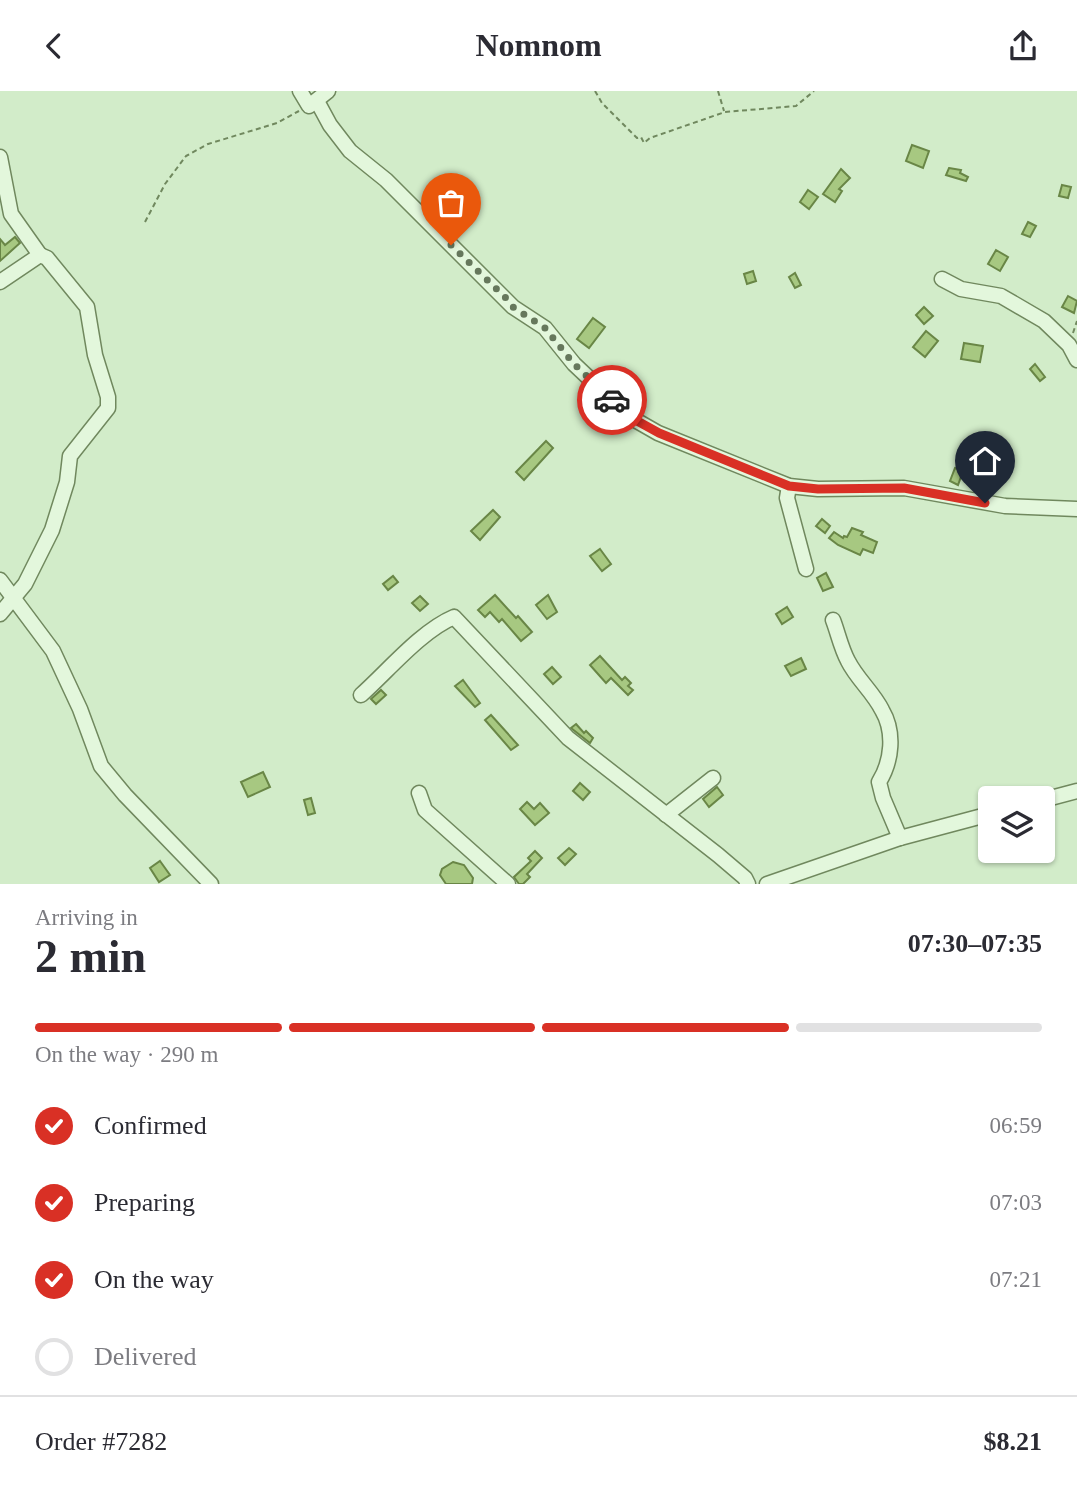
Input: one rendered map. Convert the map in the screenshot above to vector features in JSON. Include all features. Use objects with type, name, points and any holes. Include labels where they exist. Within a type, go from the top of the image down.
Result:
[{"type":"street","points":[[300,91],[351,151],[386,180],[513,307],[545,328],[574,364],[630,417],[659,433],[789,486],[818,489],[904,488],[1004,506],[1077,509]]},
{"type":"street","points":[[313,104],[328,91]]},
{"type":"street","points":[[0,157],[11,214],[40,255],[47,258],[87,307],[95,355],[108,397],[108,408],[70,456],[67,482],[52,530],[25,584],[0,614]]},
{"type":"street","points":[[0,282],[40,255]]},
{"type":"street","points":[[942,279],[961,289],[1001,296],[1044,321],[1069,345],[1077,360]]},
{"type":"street","points":[[789,486],[787,498],[806,569]]},
{"type":"street","points":[[0,580],[53,651],[80,709],[101,766],[125,795],[211,884]]},
{"type":"street","points":[[361,695],[422,639],[443,622],[454,617],[568,738],[746,879],[748,884]]},
{"type":"street","points":[[833,620],[847,660],[882,709],[890,730],[886,770],[879,782],[900,838]]},
{"type":"street","points":[[666,815],[713,778]]},
{"type":"street","points":[[1055,797],[1077,791]]},
{"type":"street","points":[[419,793],[425,810],[508,884]]},
{"type":"street","points":[[767,884],[900,838],[978,817]]},
{"type":"path","points":[[595,91],[602,103],[644,143],[650,138],[725,112],[796,106],[814,91]]},
{"type":"path","points":[[718,91],[725,112]]},
{"type":"path","points":[[145,222],[165,184],[186,156],[208,144],[277,123],[313,104]]},
{"type":"building","points":[[912,145],[929,151],[923,168],[906,161]]},
{"type":"building","points":[[949,168],[961,170],[960,173],[968,177],[966,181],[946,175]]},
{"type":"building","points":[[841,169],[850,178],[839,189],[842,191],[835,202],[823,194]]},
{"type":"building","points":[[1062,185],[1071,187],[1068,198],[1059,196]]},
{"type":"building","points":[[808,190],[818,197],[809,209],[800,202]]},
{"type":"building","points":[[1028,222],[1036,226],[1030,237],[1022,234]]},
{"type":"building","points":[[15,237],[20,243],[0,261],[0,239],[5,245]]},
{"type":"building","points":[[996,250],[1008,257],[1000,271],[988,264]]},
{"type":"building","points":[[753,271],[756,281],[747,284],[744,274]]},
{"type":"building","points":[[795,273],[801,285],[795,288],[789,277]]},
{"type":"building","points":[[1068,296],[1077,301],[1074,313],[1062,307]]},
{"type":"building","points":[[924,307],[933,316],[924,324],[916,315]]},
{"type":"building","points":[[593,318],[605,327],[589,348],[577,339]]},
{"type":"building","points":[[926,331],[938,341],[925,357],[913,347]]},
{"type":"building","points":[[964,343],[983,346],[980,362],[961,359]]},
{"type":"building","points":[[1035,364],[1045,377],[1040,381],[1030,369]]},
{"type":"building","points":[[546,441],[553,448],[524,480],[516,472]]},
{"type":"building","points":[[955,468],[963,471],[958,485],[950,481]]},
{"type":"building","points":[[493,510],[500,517],[480,540],[471,531]]},
{"type":"building","points":[[822,519],[830,526],[825,533],[816,526]]},
{"type":"building","points":[[852,528],[877,542],[873,553],[863,549],[860,555],[829,538],[834,532],[843,538],[847,537]]},
{"type":"building","points":[[600,549],[611,564],[602,571],[590,556]]},
{"type":"building","points":[[826,573],[833,587],[823,591],[817,578]]},
{"type":"building","points":[[393,576],[398,582],[388,590],[383,584]]},
{"type":"building","points":[[495,595],[532,632],[521,641],[502,619],[499,622],[490,612],[485,617],[478,610]]},
{"type":"building","points":[[548,595],[557,612],[547,619],[536,605]]},
{"type":"building","points":[[420,596],[428,604],[420,611],[412,603]]},
{"type":"building","points":[[787,607],[793,617],[782,624],[776,614]]},
{"type":"building","points":[[600,656],[622,680],[625,677],[631,683],[628,686],[633,690],[628,695],[611,678],[606,683],[590,665]]},
{"type":"building","points":[[801,658],[806,669],[791,676],[785,666]]},
{"type":"building","points":[[552,667],[561,677],[553,684],[544,674]]},
{"type":"building","points":[[463,680],[480,703],[475,707],[455,686]]},
{"type":"building","points":[[381,690],[386,695],[376,704],[371,699]]},
{"type":"building","points":[[491,715],[518,745],[511,750],[485,720]]},
{"type":"building","points":[[576,724],[593,738],[590,743],[571,728]]},
{"type":"building","points":[[263,772],[270,787],[248,797],[241,782]]},
{"type":"building","points":[[580,783],[590,792],[583,800],[573,791]]},
{"type":"building","points":[[717,787],[723,795],[709,807],[703,799]]},
{"type":"building","points":[[311,798],[315,813],[308,815],[304,800]]},
{"type":"building","points":[[527,802],[534,809],[540,803],[549,813],[535,825],[520,809]]},
{"type":"building","points":[[569,848],[576,854],[565,865],[558,858]]},
{"type":"building","points":[[535,851],[542,858],[527,874],[530,877],[523,884],[519,884],[514,877],[531,861],[528,858]]},
{"type":"building","points":[[160,861],[170,875],[159,882],[150,868]]},
{"type":"building","points":[[453,862],[464,865],[473,878],[472,884],[446,884],[440,875],[442,869]]},
{"type":"way so far","points":[[451,245],[513,307],[545,328],[574,364],[612,400]]},
{"type":"route","points":[[612,400],[630,417],[659,433],[789,486],[818,489],[904,488],[985,503]]}]
